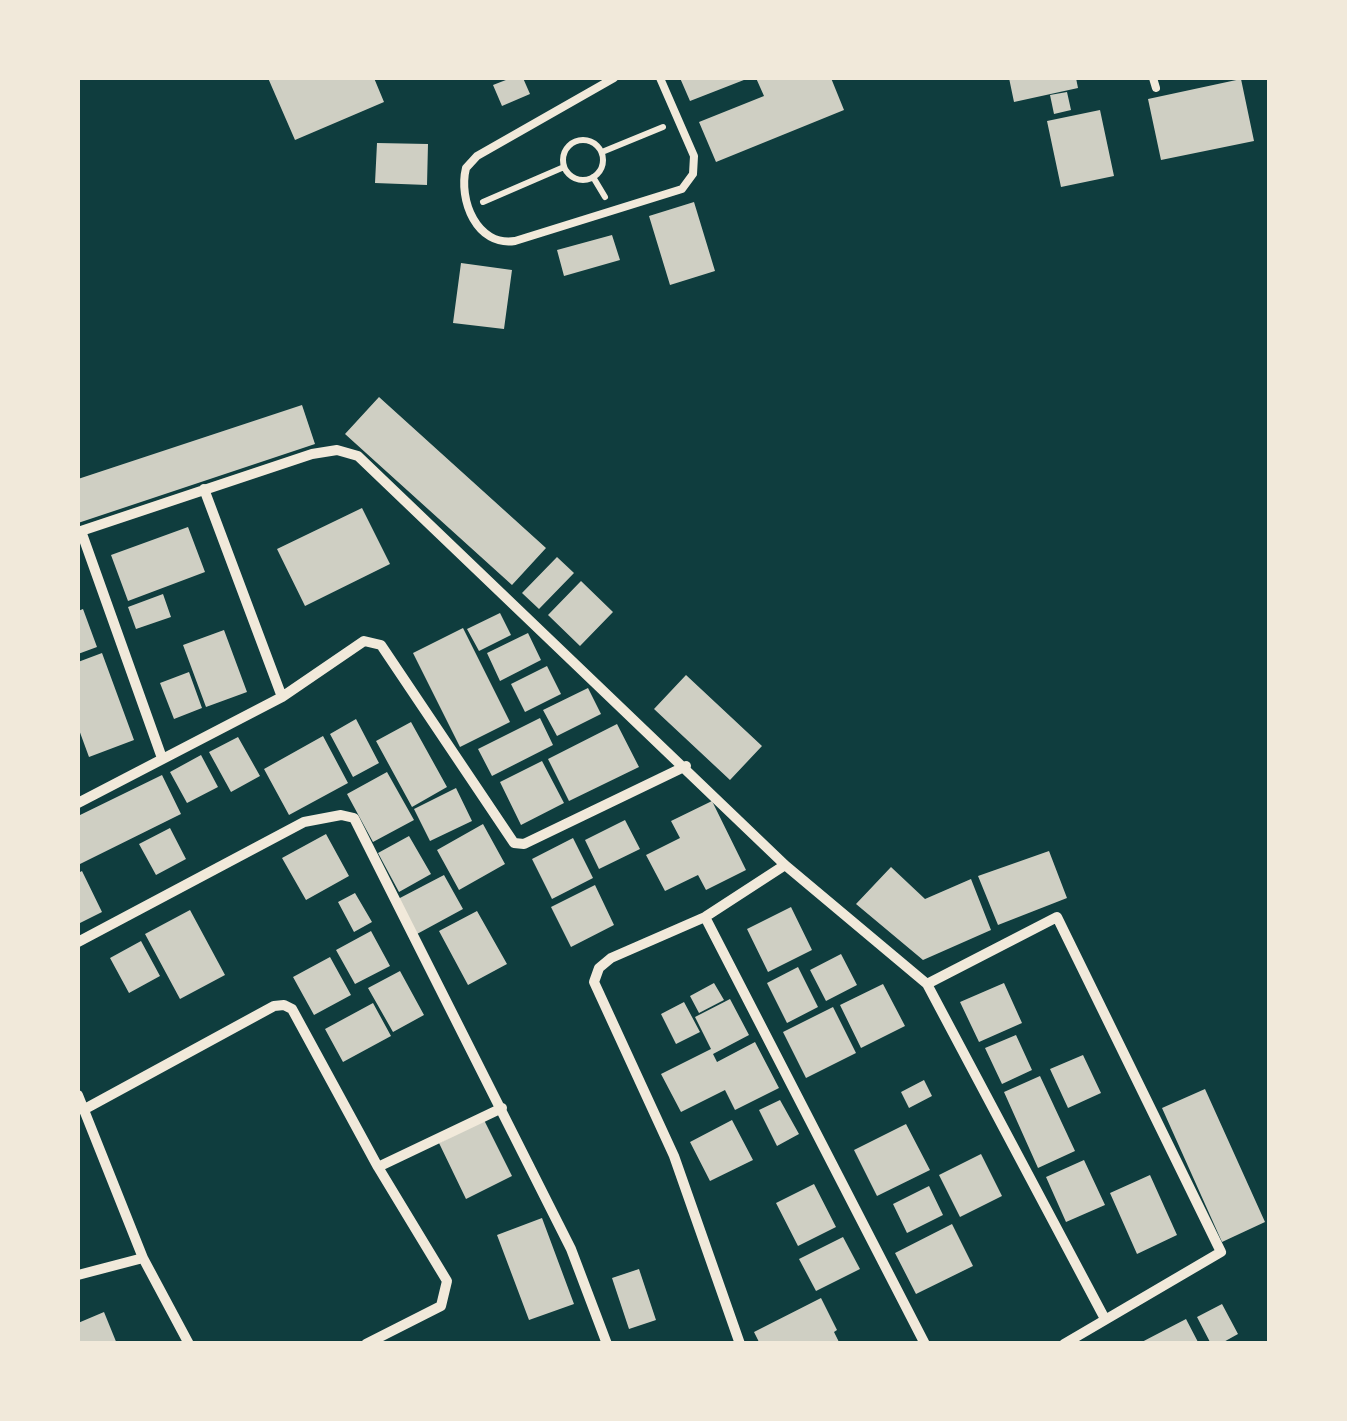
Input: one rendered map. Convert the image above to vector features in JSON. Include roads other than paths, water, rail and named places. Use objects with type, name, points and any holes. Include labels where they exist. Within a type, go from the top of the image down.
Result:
[{"type":"street","points":[[162,758],[79,532],[312,454],[337,450],[358,456],[786,864],[927,984],[1105,1319]]},
{"type":"street","points":[[204,489],[282,697]]},
{"type":"street","points":[[78,802],[282,697],[364,641],[381,645],[510,841],[517,844],[686,766]]},
{"type":"street","points":[[78,942],[304,822],[342,815],[354,818],[571,1250],[607,1344]]},
{"type":"street","points":[[740,1344],[674,1156],[594,982],[599,968],[611,958],[705,917],[786,864]]},
{"type":"street","points":[[705,917],[925,1344]]},
{"type":"street","points":[[927,984],[1057,917],[1221,1252],[1064,1344]]},
{"type":"street","points":[[83,1110],[274,1006],[292,1009],[378,1167],[447,1281],[441,1306],[366,1344]]},
{"type":"street","points":[[78,1096],[143,1258],[189,1344]]},
{"type":"street","points":[[378,1167],[502,1108]]},
{"type":"street","points":[[78,1275],[143,1258]]},
{"type":"lane","points":[[614,78],[478,156],[466,168],[462,190],[483,234],[507,242],[673,194],[689,182],[696,164],[660,78]]},
{"type":"lane","points":[[1153,78],[1156,88]]}]
